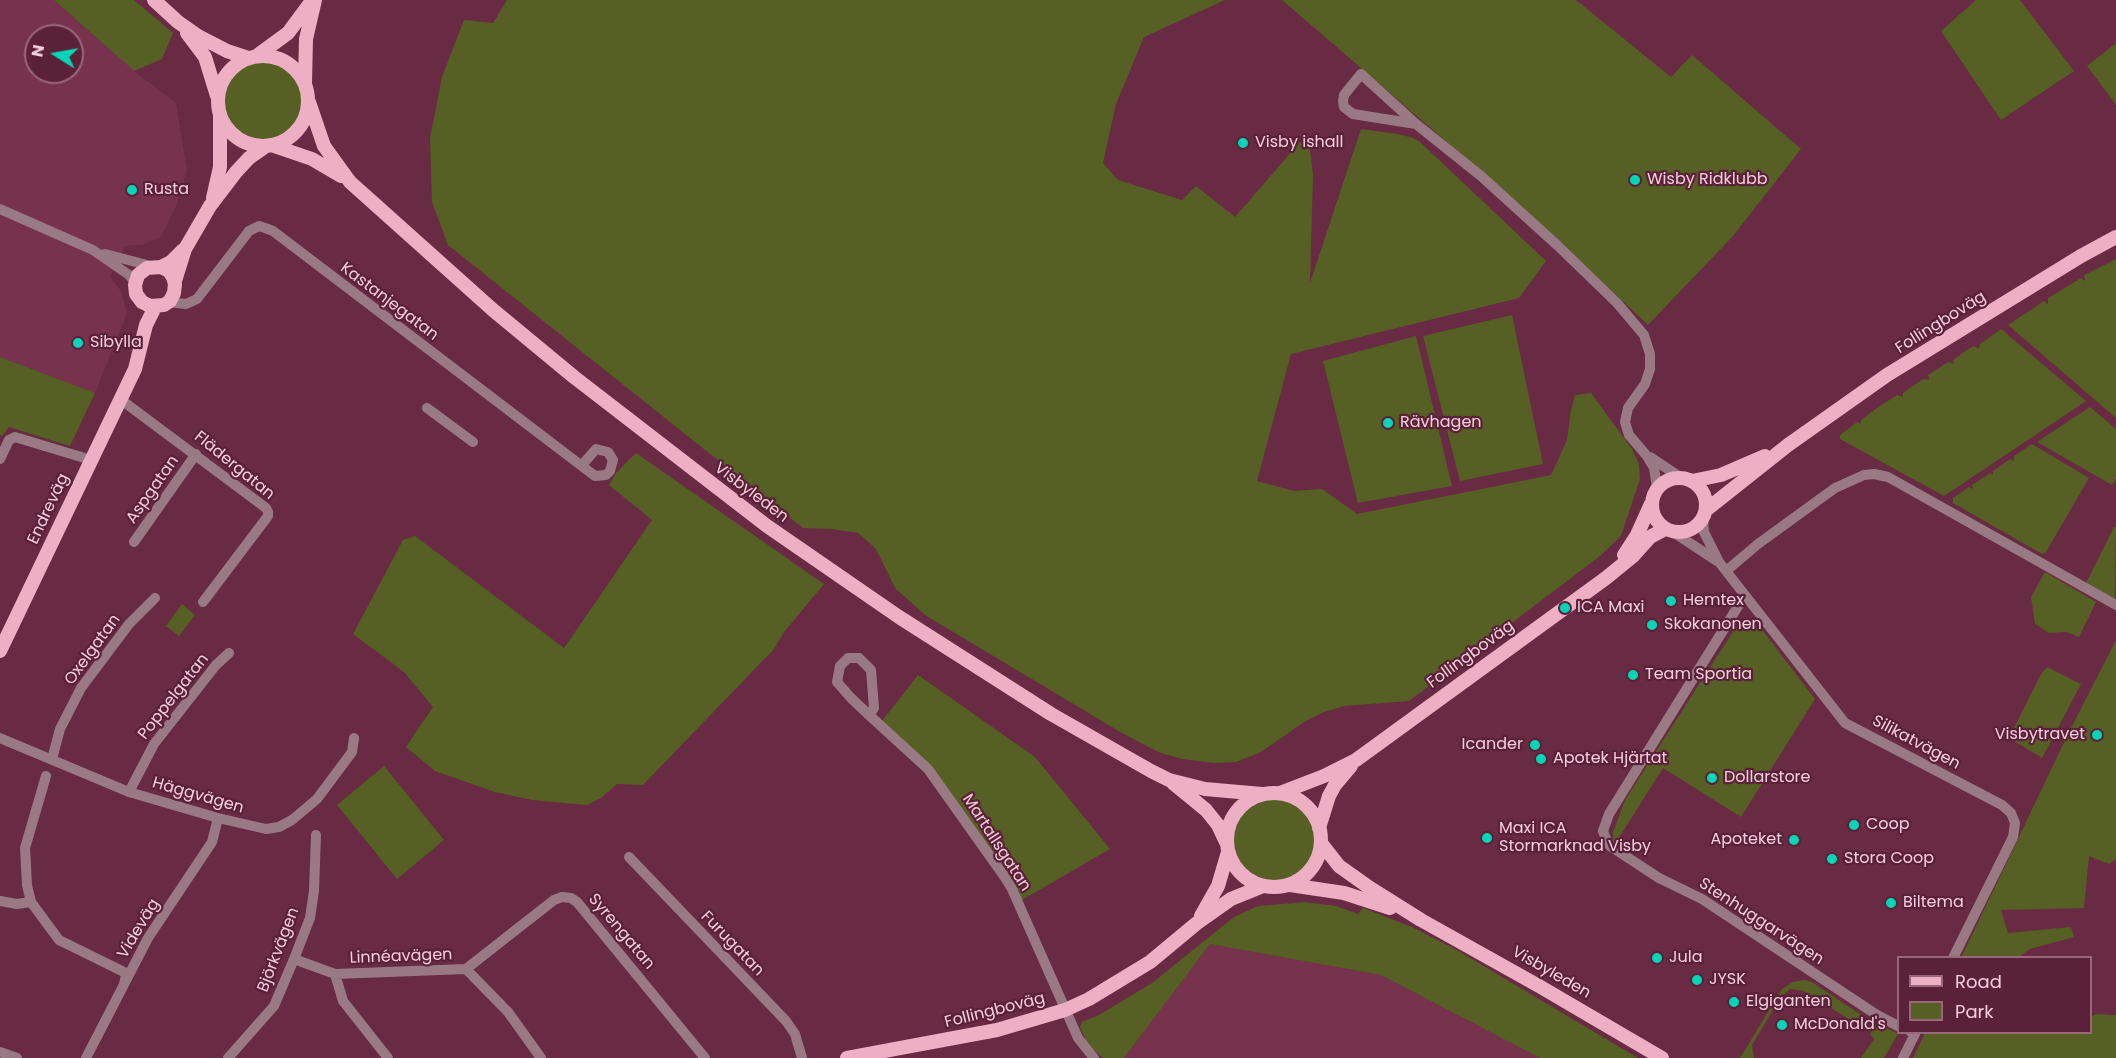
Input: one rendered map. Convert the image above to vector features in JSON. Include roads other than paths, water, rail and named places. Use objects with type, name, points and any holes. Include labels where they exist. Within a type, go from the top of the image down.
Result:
[{"type":"main road","points":[[154,0],[178,22],[212,45],[253,57],[272,56],[286,61],[297,70],[305,82]]},
{"type":"main road","points":[[218,98],[221,84],[228,72],[235,65],[274,45],[288,33],[314,0]]},
{"type":"main road","points":[[185,249],[171,262],[141,272],[135,282],[135,292],[146,304],[161,304],[172,297],[185,249],[210,206],[236,172],[249,158],[268,146],[286,140],[298,130],[306,117],[309,102],[305,82],[306,39],[314,0]]},
{"type":"main road","points":[[178,22],[205,57],[218,98],[220,167],[210,206]]},
{"type":"main road","name":"Visbyleden","points":[[309,102],[324,146],[350,182]]},
{"type":"main road","points":[[219,113],[226,127],[237,138],[251,144],[268,146]]},
{"type":"main road","name":"Visbyleden","points":[[268,146],[312,159],[350,182],[493,310],[574,377],[767,526],[899,617],[1052,714],[1170,780],[1206,810],[1218,825],[1228,848]]},
{"type":"main road","name":"Follingboväg","points":[[1704,514],[1788,446],[1887,375],[2116,237]]},
{"type":"main road","points":[[156,267],[169,271],[175,285]]},
{"type":"main road","name":"Endreväg","points":[[129,382],[136,344],[139,298]]},
{"type":"main road","name":"Endreväg","points":[[0,651],[135,369],[146,325],[161,304]]},
{"type":"main road","name":"Follingboväg","points":[[1686,479],[1721,475],[1788,446]]},
{"type":"main road","points":[[1686,479],[1698,485],[1704,495],[1704,514],[1695,527],[1688,530],[1669,530],[1656,520],[1651,504],[1657,488],[1665,481],[1686,479]]},
{"type":"main road","name":"Follingboväg","points":[[1606,578],[1630,548],[1651,504]]},
{"type":"main road","name":"Follingboväg","points":[[1280,793],[1324,776],[1356,760],[1606,578],[1633,556],[1650,537],[1669,530]]},
{"type":"main road","name":"Follingboväg","points":[[1319,828],[1335,785],[1356,760]]},
{"type":"main road","name":"Visbyleden","points":[[1170,780],[1218,791],[1262,794]]},
{"type":"main road","points":[[1280,793],[1292,796],[1303,803],[1315,817],[1321,843],[1317,859],[1311,869],[1298,880],[1288,885],[1263,886],[1239,872],[1228,848],[1228,831],[1235,813],[1244,803],[1262,794],[1280,793]]},
{"type":"main road","name":"Visbyleden","points":[[1321,843],[1338,866],[1421,920],[1662,1058]]},
{"type":"main road","name":"Follingboväg","points":[[1197,923],[1218,886],[1228,848]]},
{"type":"main road","name":"Visbyleden","points":[[1288,885],[1344,893],[1421,920]]},
{"type":"main road","name":"Follingboväg","points":[[847,1058],[997,1030],[1065,1010],[1132,974],[1231,899],[1263,886]]},
{"type":"street","points":[[1416,124],[1353,114],[1346,111],[1344,107],[1344,95],[1361,74],[1549,237],[1617,303],[1644,334],[1650,354],[1650,369],[1645,384],[1628,408],[1625,422],[1629,435],[1654,468],[1657,488]]},
{"type":"street","points":[[0,209],[93,250],[156,267]]},
{"type":"street","name":"Kastanjegatan","points":[[193,302],[204,293],[249,231],[255,228],[265,228],[273,231],[582,465]]},
{"type":"street","points":[[93,250],[129,275],[135,282]]},
{"type":"street","points":[[175,285],[182,296],[193,302]]},
{"type":"street","points":[[161,304],[193,302]]},
{"type":"street","name":"Flädergatan","points":[[120,399],[196,454],[266,508],[268,512],[268,516],[203,602]]},
{"type":"street","points":[[427,408],[473,442]]},
{"type":"street","points":[[0,459],[9,440],[15,436],[91,460]]},
{"type":"street","name":"Aspgatan","points":[[134,542],[196,454]]},
{"type":"street","points":[[1647,456],[1686,479]]},
{"type":"street","points":[[1723,567],[1834,488],[1857,478],[1874,474],[1888,477],[2116,605]]},
{"type":"street","points":[[1704,514],[1704,532],[1723,567]]},
{"type":"street","points":[[1669,530],[1688,539],[1723,567]]},
{"type":"street","name":"Silikatvägen","points":[[1723,567],[1845,723],[2002,805],[2011,813],[2015,823],[2013,837],[1954,956]]},
{"type":"street","name":"Stenhuggarvägen","points":[[1745,595],[1609,814],[1604,831],[1606,839],[1610,846],[1659,878],[1701,899],[1877,1015],[1897,1025]]},
{"type":"street","name":"Oxelgatan","points":[[52,759],[60,729],[81,688],[129,624],[155,598]]},
{"type":"street","name":"Poppelgatan","points":[[129,792],[154,744],[216,665],[229,653]]},
{"type":"street","name":"Martallsgatan","points":[[869,715],[874,708],[872,670],[859,658],[848,658],[840,666],[837,682],[869,715],[928,769],[1004,876],[1012,889],[1081,1044],[1094,1058]]},
{"type":"street","name":"Häggvägen","points":[[0,738],[129,792],[218,818],[266,829],[279,827],[292,820],[324,791],[352,752],[354,738]]},
{"type":"street","points":[[46,776],[25,848],[27,885],[31,902],[59,940],[124,972],[126,975],[123,987]]},
{"type":"street","name":"Videväg","points":[[86,1058],[148,938],[212,842],[218,818]]},
{"type":"street","name":"Björkvägen","points":[[233,1056],[274,1006],[310,918],[314,891],[316,835]]},
{"type":"street","name":"Furugatan","points":[[629,857],[786,1021],[795,1034],[802,1058]]},
{"type":"street","name":"Syrengatan","points":[[466,969],[554,900],[562,897],[571,898],[578,902],[705,1058]]},
{"type":"street","points":[[0,901],[17,904],[31,902]]},
{"type":"street","name":"Linnéavägen","points":[[294,959],[335,974],[466,969],[508,1012],[538,1057]]},
{"type":"street","points":[[335,974],[343,1000],[388,1058]]},
{"type":"street","points":[[1903,1058],[1914,1034]]},
{"type":"street","points":[[0,1052],[18,1058]]},
{"type":"place","name":"Visby ishall","points":[[1243,143]]},
{"type":"place","name":"Wisby Ridklubb","points":[[1635,180]]},
{"type":"place","name":"Rusta","points":[[132,190]]},
{"type":"place","name":"Sibylla","points":[[78,343]]},
{"type":"place","name":"Rävhagen","points":[[1388,423]]},
{"type":"place","name":"Hemtex","points":[[1671,601]]},
{"type":"place","name":"ICA Maxi","points":[[1565,608]]},
{"type":"place","name":"Skokanonen","points":[[1652,625]]},
{"type":"place","name":"Team Sportia","points":[[1633,675]]},
{"type":"place","name":"Visbytravet","points":[[2097,735]]},
{"type":"place","name":"Icander","points":[[1535,745]]},
{"type":"place","name":"Apotek Hjärtat","points":[[1541,759]]},
{"type":"place","name":"Dollarstore","points":[[1712,778]]},
{"type":"place","name":"Coop","points":[[1854,825]]},
{"type":"place","name":"Maxi ICA Stormarknad Visby","points":[[1487,838]]},
{"type":"place","name":"Apoteket","points":[[1794,840]]},
{"type":"place","name":"Stora Coop","points":[[1832,859]]},
{"type":"place","name":"Biltema","points":[[1891,903]]},
{"type":"place","name":"Jula","points":[[1657,958]]},
{"type":"place","name":"JYSK","points":[[1697,980]]},
{"type":"place","name":"Elgiganten","points":[[1734,1002]]},
{"type":"place","name":"McDonald's","points":[[1782,1025]]}]
